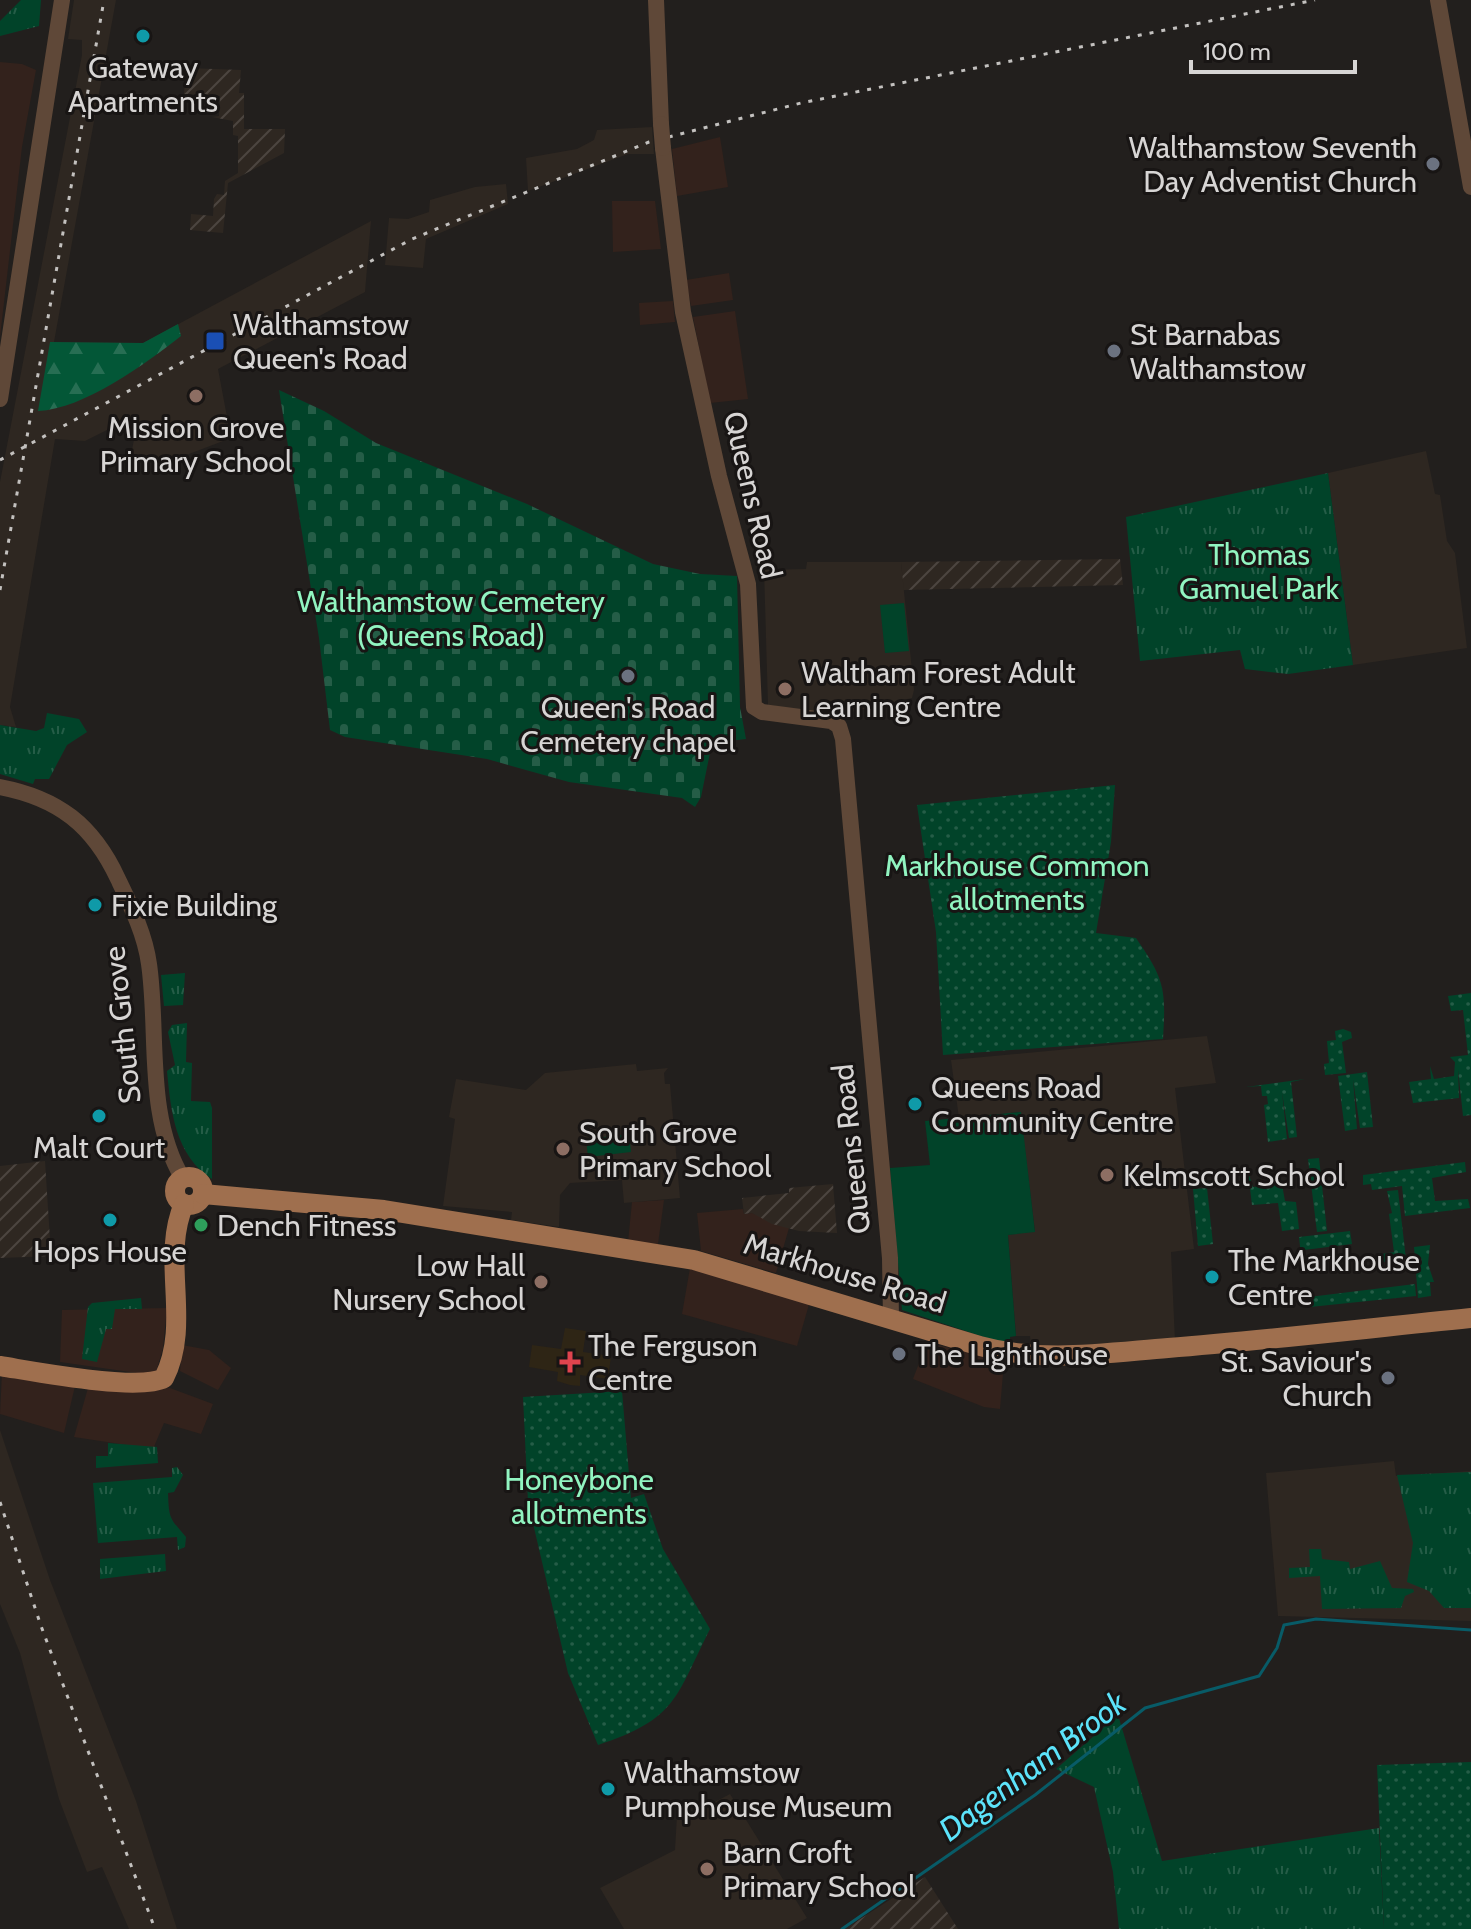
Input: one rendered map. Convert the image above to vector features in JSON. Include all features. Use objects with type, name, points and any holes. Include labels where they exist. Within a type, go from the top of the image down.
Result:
[{"type":"main road","points":[[183,1179],[197,1180],[203,1194],[196,1204],[184,1204],[176,1194],[177,1184],[183,1179]]},
{"type":"main road","name":"Markhouse Road","points":[[203,1194],[384,1210],[694,1260],[1001,1352],[1045,1356],[1289,1338],[1471,1318]]},
{"type":"main road","points":[[0,1366],[116,1381],[152,1382],[164,1378],[177,1321],[175,1241],[184,1204]]},
{"type":"street","points":[[0,399],[62,0]]},
{"type":"street","name":"Queens Road","points":[[656,0],[663,148],[683,312],[719,476],[748,584],[754,707],[762,712],[831,721],[839,726],[843,739],[890,1258],[891,1318]]},
{"type":"street","points":[[1438,0],[1471,187]]},
{"type":"street","name":"South Grove","points":[[0,787],[56,804],[87,828],[132,908],[149,960],[162,1122],[183,1179]]},
{"type":"shaded area","points":[[74,0],[116,0],[54,342],[143,343],[371,221],[365,292],[218,369],[231,438],[168,462],[131,455],[136,429],[115,426],[85,441],[55,439],[10,707],[16,727],[0,725],[0,482],[82,55],[82,40],[68,39]]},
{"type":"shaded area","points":[[0,62],[22,64],[36,70],[22,147],[0,337]]},
{"type":"shaded area","points":[[186,68],[241,70],[239,93],[244,93],[244,129],[285,129],[284,153],[228,183],[223,233],[190,230],[191,214],[213,216],[214,199],[217,194],[224,195],[225,181],[238,173],[238,136],[233,135],[233,121],[212,117],[219,116],[220,96],[184,94]]},
{"type":"shaded area","points":[[652,127],[654,154],[628,154],[528,191],[526,158],[577,149],[594,140],[597,130]]},
{"type":"shaded area","points":[[720,137],[728,187],[677,196],[672,149]]},
{"type":"shaded area","points":[[506,184],[508,204],[426,239],[423,268],[385,265],[389,218],[408,219],[429,212],[430,200],[475,187]]},
{"type":"shaded area","points":[[612,201],[655,201],[661,249],[613,252]]},
{"type":"shaded area","points":[[729,273],[733,300],[691,306],[686,280]]},
{"type":"shaded area","points":[[673,301],[675,322],[640,325],[639,303]]},
{"type":"shaded area","points":[[735,311],[748,399],[710,403],[693,317]]},
{"type":"shaded area","points":[[1426,451],[1435,494],[1440,495],[1447,541],[1455,553],[1467,648],[1353,665],[1328,473]]},
{"type":"shaded area","points":[[1120,559],[1123,585],[903,590],[901,562]]},
{"type":"shaded area","points":[[807,562],[901,562],[914,690],[912,698],[838,715],[768,705],[764,570],[806,569]]},
{"type":"shaded area","name":"Kelmscott School","points":[[1207,1036],[1216,1083],[1175,1088],[1194,1249],[1171,1252],[1175,1341],[1074,1348],[1031,1346],[1030,1336],[1016,1336],[1008,1235],[1035,1231],[1020,1112],[959,1118],[951,1060]]},
{"type":"shaded area","name":"South Grove Primary School","points":[[636,1064],[637,1071],[668,1068],[664,1073],[665,1084],[670,1084],[680,1198],[624,1203],[622,1180],[570,1183],[560,1195],[559,1227],[511,1220],[512,1212],[443,1206],[455,1119],[449,1117],[456,1079],[526,1090],[545,1073]]},
{"type":"shaded area","points":[[45,1161],[51,1256],[0,1258],[0,1166]]},
{"type":"shaded area","points":[[833,1184],[837,1233],[799,1231],[772,1224],[752,1213],[744,1214],[742,1198],[789,1193],[789,1188]]},
{"type":"shaded area","points":[[664,1200],[658,1244],[628,1242],[632,1202]]},
{"type":"shaded area","points":[[743,1209],[744,1214],[752,1213],[789,1228],[776,1273],[701,1251],[697,1213]]},
{"type":"shaded area","points":[[690,1268],[810,1301],[797,1346],[682,1314]]},
{"type":"shaded area","points":[[167,1308],[163,1348],[156,1372],[151,1375],[60,1362],[62,1310]]},
{"type":"shaded area","name":"The Ferguson Centre","points":[[565,1328],[586,1331],[583,1352],[611,1356],[608,1379],[580,1375],[580,1386],[570,1385],[557,1381],[558,1372],[529,1367],[532,1345],[561,1349]]},
{"type":"shaded area","points":[[927,1342],[1004,1362],[1000,1409],[984,1407],[913,1379]]},
{"type":"shaded area","points":[[182,1345],[209,1350],[231,1368],[218,1390],[180,1371]]},
{"type":"shaded area","points":[[2,1372],[75,1386],[64,1433],[0,1414]]},
{"type":"shaded area","points":[[88,1388],[104,1391],[170,1388],[213,1404],[201,1434],[164,1423],[153,1449],[74,1437]]},
{"type":"shaded area","points":[[0,1430],[50,1580],[136,1801],[177,1929],[129,1929],[102,1867],[87,1872],[59,1799],[20,1653],[0,1604]]},
{"type":"shaded area","points":[[1394,1461],[1396,1476],[1471,1471],[1471,1621],[1278,1616],[1266,1473]]},
{"type":"shaded area","name":"Barn Croft Primary School","points":[[730,1794],[807,1918],[787,1929],[624,1929],[600,1888],[675,1850],[677,1816],[686,1817]]},
{"type":"shaded area","points":[[925,1877],[958,1929],[845,1929]]},
{"type":"green space","points":[[21,0],[41,0],[39,26],[0,36],[0,21]]},
{"type":"green space","points":[[178,324],[181,336],[113,383],[75,402],[38,411],[50,342],[143,343]]},
{"type":"green space","name":"Walthamstow Cemetery (Queens Road)","points":[[279,390],[324,411],[376,443],[527,504],[653,564],[700,574],[737,576],[740,707],[746,739],[712,743],[701,797],[695,807],[682,798],[569,782],[487,759],[345,737],[330,730],[319,638]]},
{"type":"green space","name":"Thomas Gamuel Park","points":[[1328,473],[1353,665],[1288,674],[1245,669],[1240,650],[1140,661],[1126,517]]},
{"type":"green space","points":[[904,603],[909,651],[885,653],[880,605]]},
{"type":"green space","points":[[47,713],[79,719],[87,732],[67,745],[49,779],[35,779],[33,784],[0,774],[0,725],[36,731],[44,728]]},
{"type":"green space","name":"Markhouse Common allotments","points":[[1115,785],[1111,842],[1096,933],[1136,938],[1146,952],[1162,986],[1163,1039],[943,1055],[936,932],[917,805]]},
{"type":"green space","points":[[185,973],[183,1005],[164,1006],[161,975]]},
{"type":"green space","points":[[1471,993],[1471,1115],[1463,1116],[1458,1069],[1459,1098],[1413,1103],[1409,1082],[1431,1079],[1430,1066],[1434,1079],[1454,1076],[1455,1062],[1450,1057],[1468,1055],[1463,1010],[1451,1011],[1448,996]]},
{"type":"green space","points":[[187,1023],[186,1062],[192,1063],[191,1101],[210,1102],[212,1108],[212,1179],[190,1158],[173,1117],[167,1071],[175,1065],[168,1032],[172,1025]]},
{"type":"green space","points":[[1343,1029],[1351,1032],[1352,1038],[1342,1042],[1346,1073],[1325,1075],[1324,1064],[1329,1063],[1327,1041],[1336,1040],[1335,1031]]},
{"type":"green space","points":[[1367,1072],[1373,1127],[1360,1128],[1353,1079],[1357,1129],[1345,1131],[1338,1076]]},
{"type":"green space","points":[[1305,1079],[1291,1082],[1297,1137],[1289,1138],[1282,1092],[1287,1139],[1268,1142],[1264,1105],[1268,1104],[1267,1096],[1262,1096],[1261,1086],[1246,1087]]},
{"type":"green space","points":[[1021,1112],[1035,1232],[1008,1235],[1016,1336],[1010,1337],[1011,1346],[902,1310],[890,1168],[930,1165],[925,1121]]},
{"type":"green space","points":[[629,1134],[631,1152],[588,1157],[586,1139]]},
{"type":"green space","points":[[1319,1158],[1327,1231],[1317,1232],[1308,1159]]},
{"type":"green space","points":[[1465,1162],[1466,1172],[1432,1178],[1435,1201],[1468,1199],[1470,1208],[1405,1216],[1402,1186],[1372,1190],[1371,1184],[1363,1185],[1363,1175]]},
{"type":"green space","points":[[1279,1168],[1285,1201],[1296,1202],[1299,1229],[1282,1231],[1278,1203],[1252,1205],[1248,1172],[1253,1187],[1280,1183]]},
{"type":"green space","points":[[1207,1188],[1213,1244],[1198,1246],[1193,1189]]},
{"type":"green space","points":[[1398,1190],[1406,1259],[1384,1262],[1376,1255],[1394,1252],[1389,1214],[1392,1213],[1387,1191]]},
{"type":"green space","points":[[1350,1231],[1352,1244],[1304,1250],[1302,1264],[1299,1237]]},
{"type":"green space","points":[[1430,1245],[1428,1264],[1434,1282],[1430,1282],[1431,1296],[1418,1298],[1414,1247]]},
{"type":"green space","points":[[1415,1284],[1416,1296],[1310,1307],[1309,1297]]},
{"type":"green space","points":[[141,1298],[142,1309],[115,1309],[112,1329],[106,1329],[97,1362],[82,1359],[88,1307],[92,1303]]},
{"type":"green space","name":"Honeybone allotments","points":[[622,1391],[631,1498],[644,1494],[663,1549],[710,1629],[680,1689],[659,1715],[644,1726],[598,1745],[568,1673],[528,1502],[523,1397]]},
{"type":"green space","points":[[108,1443],[157,1447],[158,1463],[96,1468],[96,1456],[108,1456]]},
{"type":"green space","points":[[177,1467],[183,1475],[174,1492],[168,1493],[169,1509],[174,1522],[186,1537],[185,1547],[178,1550],[177,1537],[98,1543],[93,1483],[172,1477],[172,1468]]},
{"type":"green space","points":[[1471,1472],[1471,1608],[1444,1608],[1429,1591],[1407,1582],[1413,1543],[1397,1475]]},
{"type":"green space","points":[[1309,1549],[1321,1549],[1322,1559],[1349,1562],[1350,1569],[1380,1561],[1392,1588],[1413,1589],[1414,1592],[1405,1596],[1401,1608],[1322,1609],[1320,1576],[1289,1578],[1289,1568],[1310,1567]]},
{"type":"green space","points":[[165,1554],[166,1571],[100,1579],[100,1559]]},
{"type":"green space","points":[[1118,1715],[1162,1861],[1379,1828],[1384,1929],[1119,1929],[1113,1872],[1094,1787],[1056,1769]]},
{"type":"green space","points":[[1471,1762],[1471,1929],[1384,1929],[1377,1765]]},
{"type":"waterway","name":"Dagenham Brook","points":[[842,1929],[1035,1795],[1145,1708],[1259,1676],[1277,1648],[1284,1625],[1316,1619],[1471,1630]]},
{"type":"railway","points":[[0,590],[104,0]]},
{"type":"railway","points":[[0,460],[412,239],[649,142],[801,103],[1315,0]]},
{"type":"railway","points":[[0,1502],[41,1626],[155,1929]]},
{"type":"place","name":"Gateway Apartments","points":[[143,36]]},
{"type":"place","name":"Walthamstow Seventh Day Adventist Church","points":[[1433,164]]},
{"type":"place","name":"Walthamstow Queen's Road","points":[[215,341]]},
{"type":"place","name":"St Barnabas Walthamstow","points":[[1114,351]]},
{"type":"place","name":"Mission Grove Primary School","points":[[196,396]]},
{"type":"place","name":"Queen's Road Cemetery chapel","points":[[628,676]]},
{"type":"place","name":"Waltham Forest Adult Learning Centre","points":[[785,689]]},
{"type":"place","name":"Fixie Building","points":[[95,905]]},
{"type":"place","name":"Queens Road Community Centre","points":[[915,1104]]},
{"type":"place","name":"Malt Court","points":[[99,1116]]},
{"type":"place","name":"South Grove Primary School","points":[[563,1149]]},
{"type":"place","name":"Kelmscott School","points":[[1107,1175]]},
{"type":"place","name":"Hops House","points":[[110,1220]]},
{"type":"place","name":"Dench Fitness","points":[[201,1225]]},
{"type":"place","name":"The Markhouse Centre","points":[[1212,1277]]},
{"type":"place","name":"Low Hall Nursery School","points":[[541,1282]]},
{"type":"place","name":"The Lighthouse","points":[[899,1354]]},
{"type":"place","name":"The Ferguson Centre","points":[[570,1362]]},
{"type":"place","name":"St. Saviour's Church","points":[[1388,1378]]},
{"type":"place","name":"Walthamstow Pumphouse Museum","points":[[608,1789]]},
{"type":"place","name":"Barn Croft Primary School","points":[[707,1869]]}]
